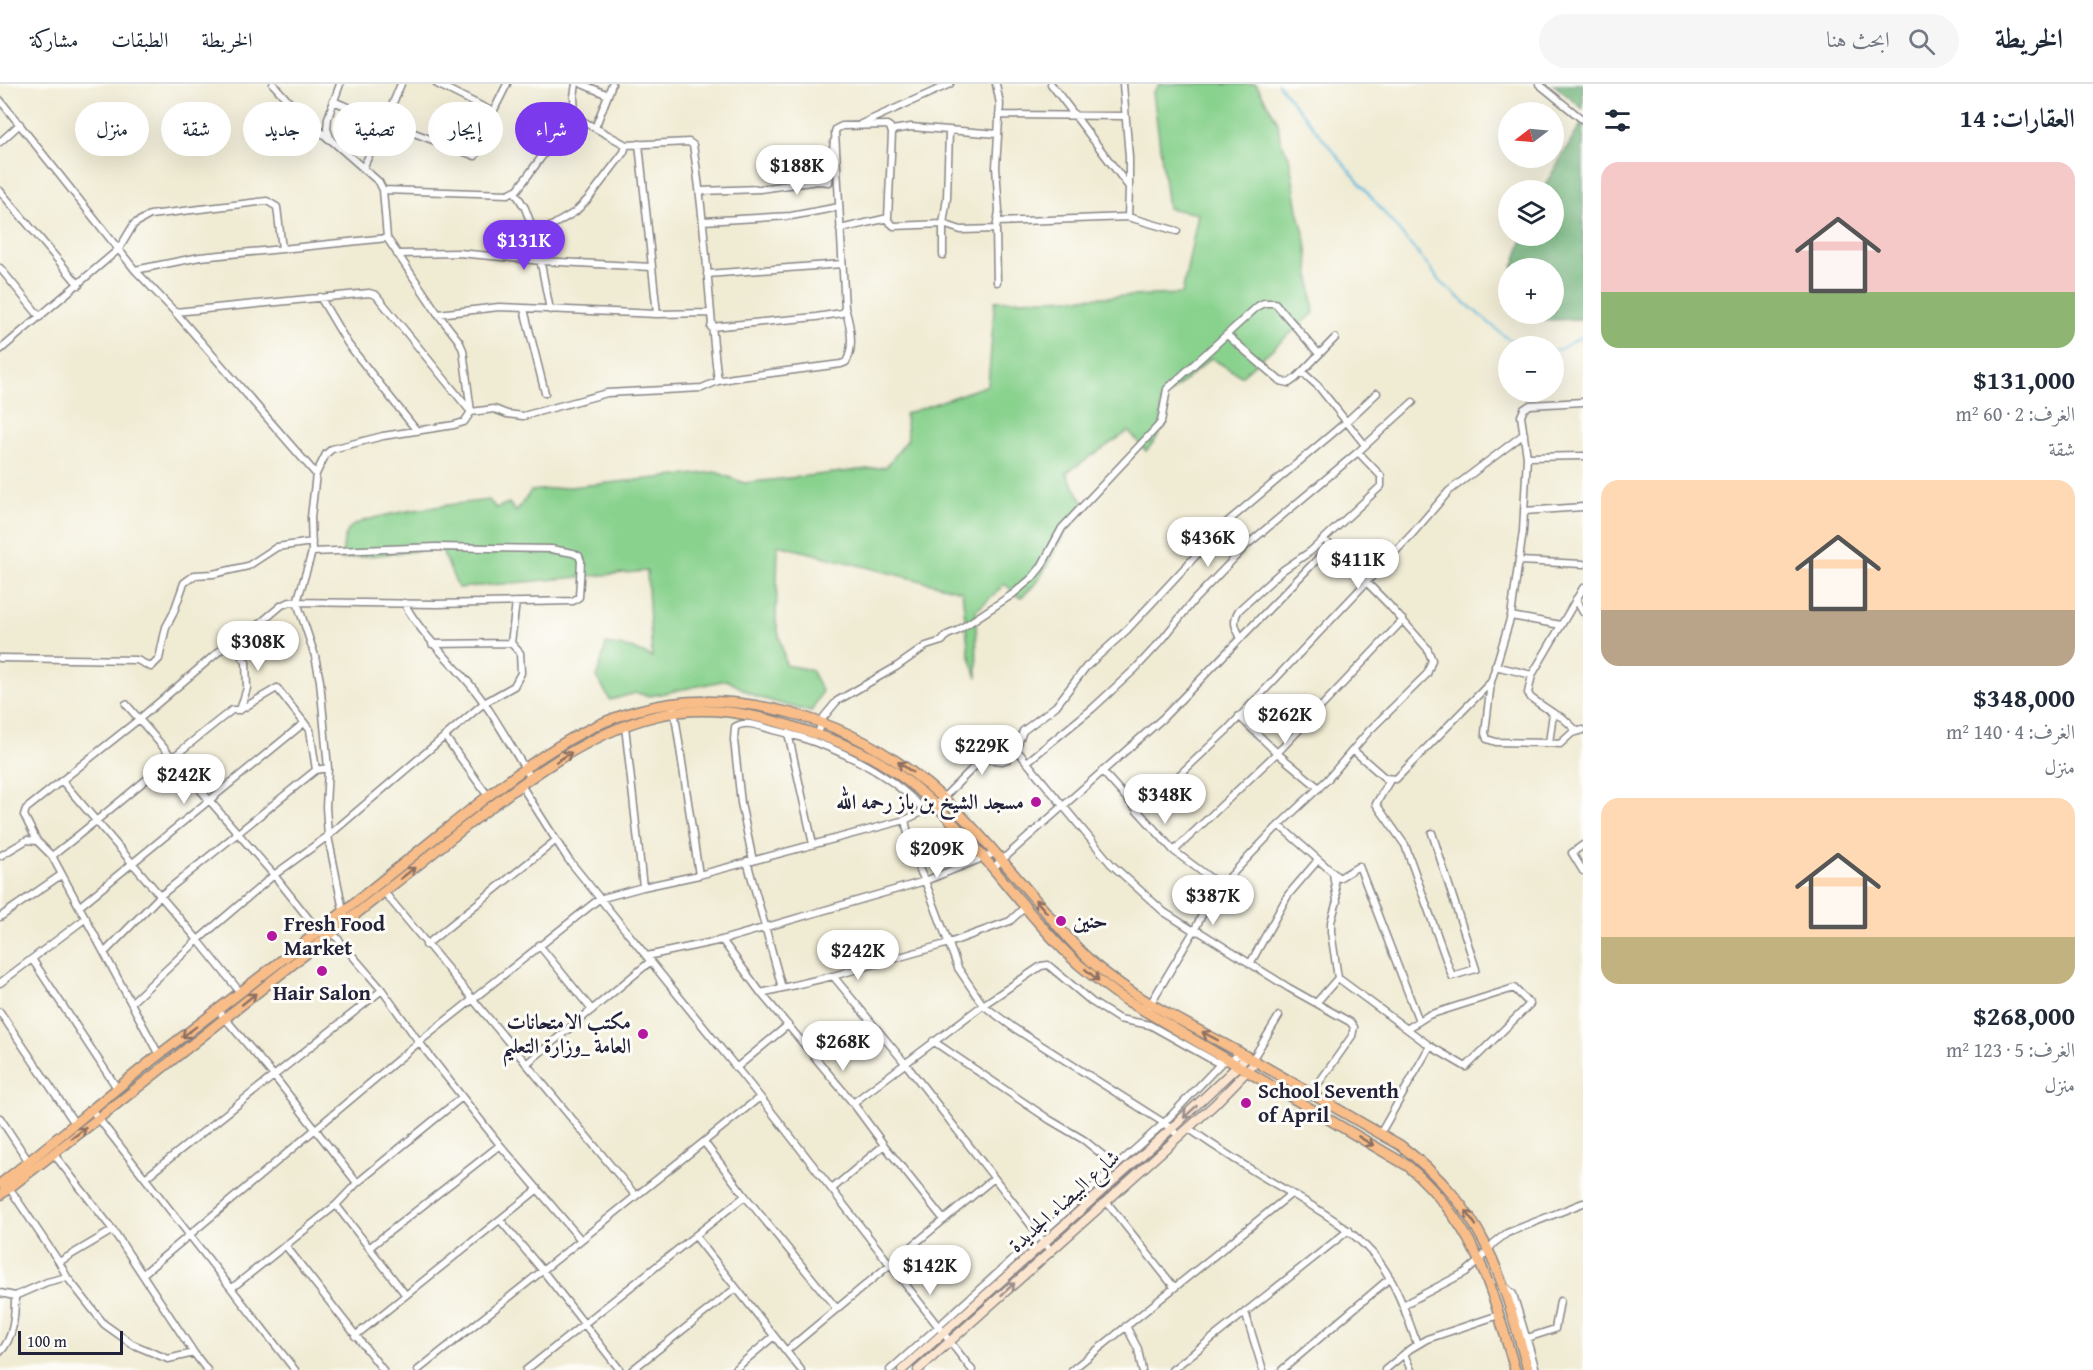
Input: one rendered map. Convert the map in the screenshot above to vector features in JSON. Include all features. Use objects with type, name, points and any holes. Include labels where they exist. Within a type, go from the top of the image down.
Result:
[{"type":"main road","points":[[0,1195],[5,1184],[29,1162],[117,1088],[240,992],[325,934],[344,917],[384,892],[521,785],[579,748],[625,726],[674,707]]},
{"type":"main road","points":[[5,1184],[53,1153],[225,1019],[488,796],[525,769],[597,726],[634,711],[674,707],[704,710],[735,707],[790,714],[821,724],[859,739],[895,759],[997,860],[1082,953],[1103,972],[1148,1007],[1235,1065],[1408,1166],[1449,1210],[1480,1260],[1515,1370]]},
{"type":"main road","points":[[735,707],[770,719],[787,729],[818,734],[872,758],[939,802],[986,857],[997,860],[1026,905],[1077,963],[1121,997],[1148,1007],[1249,1058],[1400,1145],[1435,1174],[1465,1210],[1489,1248],[1504,1286],[1528,1370]]},
{"type":"main road","points":[[787,729],[790,714]]},
{"type":"street","points":[[273,84],[297,111],[379,182],[383,190],[387,238],[463,350],[471,412],[464,422],[454,425],[383,436],[332,449],[326,454],[316,474],[311,517],[312,552],[297,602],[318,669],[328,768],[326,807],[328,836],[344,917]]},
{"type":"street","points":[[331,141],[327,129],[328,118],[340,84]]},
{"type":"street","points":[[393,102],[401,84]]},
{"type":"street","points":[[437,84],[472,102]]},
{"type":"street","points":[[497,102],[507,84]]},
{"type":"street","points":[[574,102],[576,84]]},
{"type":"street","points":[[582,84],[608,95]]},
{"type":"street","points":[[595,128],[612,84]]},
{"type":"street","points":[[857,126],[951,84]]},
{"type":"street","points":[[996,84],[1000,104],[997,282]]},
{"type":"street","points":[[1051,84],[1129,187]]},
{"type":"street","points":[[1123,84],[1129,157],[1128,217]]},
{"type":"street","points":[[1539,84],[1583,120]]},
{"type":"street","points":[[0,100],[135,270],[175,312],[316,474]]},
{"type":"street","points":[[999,115],[1125,116]]},
{"type":"street","points":[[0,142],[20,124]]},
{"type":"street","points":[[588,124],[626,145],[689,142],[693,145],[701,191],[711,327],[718,381]]},
{"type":"street","points":[[701,191],[760,189],[818,181],[829,182],[830,162],[838,127],[887,125],[892,130],[890,214],[886,219],[840,229]]},
{"type":"street","points":[[892,130],[911,127],[998,134]]},
{"type":"street","points":[[944,255],[943,224],[947,198],[949,131]]},
{"type":"street","points":[[471,412],[494,409],[507,414],[523,416],[607,393],[702,388],[718,381],[846,362],[851,350],[845,308],[836,135]]},
{"type":"street","points":[[639,144],[657,314]]},
{"type":"street","points":[[536,238],[538,234],[575,212],[589,198],[624,152],[626,145]]},
{"type":"street","points":[[363,168],[369,156]]},
{"type":"street","points":[[383,190],[508,194],[515,192],[542,156]]},
{"type":"street","points":[[0,191],[79,285]]},
{"type":"street","points":[[515,192],[525,208],[536,238],[550,310]]},
{"type":"street","points":[[0,350],[119,249],[134,224],[150,215],[267,201],[277,207],[282,249]]},
{"type":"street","points":[[703,221],[791,216],[839,207]]},
{"type":"street","points":[[886,219],[894,226],[943,224],[961,230],[997,225],[1128,217],[1177,231]]},
{"type":"street","points":[[135,270],[200,257],[387,238]]},
{"type":"street","points":[[397,254],[459,253],[542,261],[651,267]]},
{"type":"street","points":[[707,274],[842,264]]},
{"type":"street","points":[[0,268],[40,317]]},
{"type":"street","points":[[175,312],[320,297],[369,293],[376,295],[471,412]]},
{"type":"street","points":[[320,297],[348,344],[417,431]]},
{"type":"street","points":[[818,734],[827,711],[837,701],[896,668],[926,646],[942,641],[947,635],[957,631],[1032,578],[1041,567],[1062,528],[1161,422],[1167,389],[1258,306],[1270,302],[1275,303],[1319,354]]},
{"type":"street","points":[[438,314],[499,307],[657,314],[710,313]]},
{"type":"street","points":[[711,327],[824,316],[842,313],[845,308]]},
{"type":"street","points":[[524,309],[545,393]]},
{"type":"street","points":[[1227,335],[1280,381],[1289,383],[1335,338]]},
{"type":"street","points":[[1302,372],[1317,386],[1365,445]]},
{"type":"street","points":[[143,1274],[418,1042],[599,899],[905,820],[926,812],[939,802],[979,762],[985,759],[1002,761],[1008,759],[1016,749],[1023,730],[1056,705],[1086,667],[1127,630],[1226,523],[1377,393]]},
{"type":"street","points":[[1027,762],[1085,715],[1136,668],[1194,600],[1248,544],[1358,452],[1413,402]]},
{"type":"street","points":[[1583,402],[1530,405],[1524,409],[1521,416],[1527,457],[1519,561],[1511,616],[1491,682],[1485,734],[1487,739],[1496,742],[1560,744],[1580,730],[1531,698],[1528,693],[1532,675],[1583,588]]},
{"type":"street","points":[[1137,811],[1173,781],[1239,716],[1413,534],[1449,491],[1524,434]]},
{"type":"street","points":[[1241,638],[1234,624],[1239,610],[1283,570],[1324,540],[1380,486],[1381,476],[1358,452]]},
{"type":"street","points":[[1527,457],[1583,456]]},
{"type":"street","points":[[1524,511],[1583,507]]},
{"type":"street","points":[[1148,1007],[1194,931],[1208,903],[1221,886],[1279,825],[1319,788],[1369,731],[1427,674],[1432,665],[1427,648],[1403,620],[1324,540]]},
{"type":"street","points":[[0,658],[138,660],[151,667],[159,659],[166,627],[184,584],[195,575],[248,566],[277,547],[312,542]]},
{"type":"street","points":[[997,860],[1063,806],[1163,718],[1329,546]]},
{"type":"street","points":[[159,1055],[80,906],[52,856],[37,841],[24,812],[230,642],[250,631],[282,604],[297,602],[573,601],[579,597],[581,559],[573,553],[551,549],[436,547],[312,552]]},
{"type":"street","points":[[1519,561],[1583,564]]},
{"type":"street","points":[[1576,599],[1583,612]]},
{"type":"street","points":[[132,1002],[198,940],[274,875],[328,836],[446,738],[484,703],[514,686],[521,673],[520,653],[512,642],[516,602]]},
{"type":"street","points":[[404,603],[432,644],[468,682],[484,703],[531,778]]},
{"type":"street","points":[[1511,616],[1561,625]]},
{"type":"street","points":[[1174,851],[1277,753],[1403,620]]},
{"type":"street","points":[[230,642],[246,662],[247,688],[240,710]]},
{"type":"street","points":[[432,644],[512,642]]},
{"type":"street","points":[[1495,666],[1532,675]]},
{"type":"street","points":[[1353,750],[1385,778],[1396,779],[1491,682]]},
{"type":"street","points":[[52,856],[97,822],[172,757],[232,710],[240,710],[277,688],[310,730],[316,770]]},
{"type":"street","points":[[126,705],[325,934],[382,990],[418,1042],[500,1145],[581,1240]]},
{"type":"street","points":[[674,707],[699,875]]},
{"type":"street","points":[[1549,743],[1553,713]]},
{"type":"street","points":[[1239,716],[1277,753],[1319,788]]},
{"type":"street","points":[[80,906],[304,723]]},
{"type":"street","points":[[782,988],[750,861],[741,803],[734,740],[735,727],[749,724],[787,729],[832,747],[891,781],[926,812]]},
{"type":"street","points":[[625,726],[643,886]]},
{"type":"street","points":[[787,729],[813,844]]},
{"type":"street","points":[[446,738],[488,796]]},
{"type":"street","points":[[1016,749],[1088,839],[1139,891],[1164,912],[1350,1022],[1354,1027],[1354,1032],[1311,1094]]},
{"type":"street","points":[[105,952],[160,896],[316,770],[328,768]]},
{"type":"street","points":[[1102,771],[1174,851],[1221,886]]},
{"type":"street","points":[[1390,780],[1376,804],[1406,845],[1452,976],[1476,969],[1432,833]]},
{"type":"street","points":[[63,782],[240,992]]},
{"type":"street","points":[[521,785],[555,841],[599,899],[760,1097],[972,1370]]},
{"type":"street","points":[[905,820],[913,856],[925,881],[958,968],[983,1005],[1014,1028],[1168,1126],[1179,1136]]},
{"type":"street","points":[[1279,825],[1339,878],[1359,866],[1419,1021]]},
{"type":"street","points":[[0,856],[27,840],[37,841]]},
{"type":"street","points":[[426,945],[555,841]]},
{"type":"street","points":[[1583,845],[1572,853],[1583,871]]},
{"type":"street","points":[[526,1064],[649,959],[925,881],[986,857]]},
{"type":"street","points":[[1250,964],[1288,895],[1318,860]]},
{"type":"street","points":[[1333,873],[1337,901],[1331,922],[1331,932],[1338,978],[1430,1046],[1467,1067],[1530,1004],[1514,988],[1430,1015],[1408,1028]]},
{"type":"street","points":[[0,907],[2,915],[62,875]]},
{"type":"street","points":[[384,892],[636,1196]]},
{"type":"street","points":[[761,993],[832,976],[949,943],[1010,921],[1026,905]]},
{"type":"street","points":[[0,983],[86,918]]},
{"type":"street","points":[[722,940],[761,993],[853,1102],[884,1145],[945,1220]]},
{"type":"street","points":[[539,945],[592,1010]]},
{"type":"street","points":[[32,959],[117,1088]]},
{"type":"street","points":[[853,1102],[983,1005],[1039,967],[1048,965],[1092,1002],[1116,1017],[1150,1025],[1235,1065],[1168,1126],[1116,1166],[1042,1239]]},
{"type":"street","points":[[832,976],[905,1063],[1051,1251]]},
{"type":"street","points":[[1316,1003],[1338,978]]},
{"type":"street","points":[[145,1179],[382,990]]},
{"type":"street","points":[[218,1010],[274,1076],[357,1182]]},
{"type":"street","points":[[0,1012],[74,1122]]},
{"type":"street","points":[[1249,1058],[1280,1016]]},
{"type":"street","points":[[736,1068],[788,1025]]},
{"type":"street","points":[[933,1041],[1050,1120],[1084,1140],[1116,1166]]},
{"type":"street","points":[[1380,1134],[1430,1046]]},
{"type":"street","name":"شارع البيضاء الجديدة","points":[[902,1370],[941,1330],[1235,1065],[1249,1058]]},
{"type":"street","name":"شارع البيضاء الجديدة","points":[[918,1370],[1188,1128],[1235,1065]]},
{"type":"street","points":[[232,1288],[336,1205],[357,1182],[462,1097]]},
{"type":"street","points":[[418,1370],[760,1097]]},
{"type":"street","points":[[91,1109],[295,1370]]},
{"type":"street","points":[[0,1118],[29,1162]]},
{"type":"street","points":[[1188,1128],[1291,1194],[1332,1216],[1349,1230],[1374,1254],[1390,1278],[1403,1305],[1417,1344]]},
{"type":"street","points":[[704,1142],[837,1309]]},
{"type":"street","points":[[370,1247],[500,1145]]},
{"type":"street","points":[[832,1189],[884,1145]]},
{"type":"street","points":[[53,1153],[113,1230],[207,1370]]},
{"type":"street","points":[[786,1351],[994,1178]]},
{"type":"street","points":[[5,1184],[67,1277],[104,1324],[132,1344],[168,1359],[194,1353]]},
{"type":"street","points":[[355,1336],[538,1189]]},
{"type":"street","points":[[1072,1370],[1291,1194]]},
{"type":"street","points":[[526,1370],[745,1196]]},
{"type":"street","points":[[1106,1202],[1174,1287]]},
{"type":"street","points":[[1403,1305],[1466,1272],[1480,1260],[1489,1248],[1508,1233],[1583,1203]]},
{"type":"street","points":[[336,1205],[405,1294]]},
{"type":"street","points":[[501,1221],[543,1270],[620,1370]]},
{"type":"street","points":[[59,1262],[113,1230]]},
{"type":"street","points":[[1172,1370],[1349,1230]]},
{"type":"street","points":[[696,1237],[801,1370]]},
{"type":"street","points":[[285,1245],[383,1370]]},
{"type":"street","points":[[0,1293],[15,1296],[47,1282],[67,1277]]},
{"type":"street","points":[[1282,1370],[1390,1278]]},
{"type":"street","points":[[1504,1286],[1513,1294],[1536,1370]]},
{"type":"street","points":[[632,1370],[736,1288]]},
{"type":"street","points":[[0,1352],[10,1337],[15,1296]]},
{"type":"street","points":[[1527,1338],[1555,1329],[1560,1301]]},
{"type":"street","points":[[1245,1312],[1263,1370]]},
{"type":"street","points":[[1385,1370],[1417,1344],[1448,1330],[1499,1315]]},
{"type":"street","points":[[1126,1326],[1138,1349],[1142,1370]]},
{"type":"street","points":[[890,1370],[941,1330]]},
{"type":"street","points":[[734,1370],[774,1336]]},
{"type":"street","points":[[1404,1354],[1411,1370]]},
{"type":"green space","points":[[1160,84],[1256,84],[1278,122],[1280,140],[1289,156],[1306,241],[1314,313],[1241,376],[1211,358],[1161,401],[1161,428],[1146,451],[1129,431],[1066,473],[1085,505],[1062,537],[1033,587],[1020,598],[1005,584],[976,611],[977,678],[969,654],[962,591],[778,545],[776,622],[786,665],[811,670],[822,691],[811,712],[757,697],[727,680],[650,696],[636,693],[610,700],[597,677],[606,644],[631,648],[652,657],[647,571],[458,588],[441,548],[342,559],[345,539],[350,528],[374,518],[415,510],[489,500],[496,508],[509,503],[516,512],[531,491],[716,472],[744,483],[886,467],[908,439],[905,414],[988,385],[995,301],[1182,294],[1198,214],[1168,208],[1153,92]]},
{"type":"green space","points":[[1553,84],[1583,84],[1583,109]]},
{"type":"green space","points":[[1583,121],[1583,319],[1564,320],[1564,258],[1516,258],[1521,246],[1564,246],[1564,180],[1548,180],[1555,168],[1564,168],[1564,153]]},
{"type":"waterway","points":[[1278,84],[1442,283],[1504,336]]},
{"type":"waterway","points":[[1564,347],[1583,336]]},
{"type":"place","name":"مسجد الشيخ بن باز رحمه الله","points":[[1036,802]]},
{"type":"place","name":"حنين","points":[[1061,921]]},
{"type":"place","name":"Fresh Food Market","points":[[272,936]]},
{"type":"place","name":"Hair Salon","points":[[322,971]]},
{"type":"place","name":"مكتب الامتحانات العامة _وزارة التعليم","points":[[643,1034]]},
{"type":"place","name":"School Seventh of April","points":[[1246,1103]]}]
